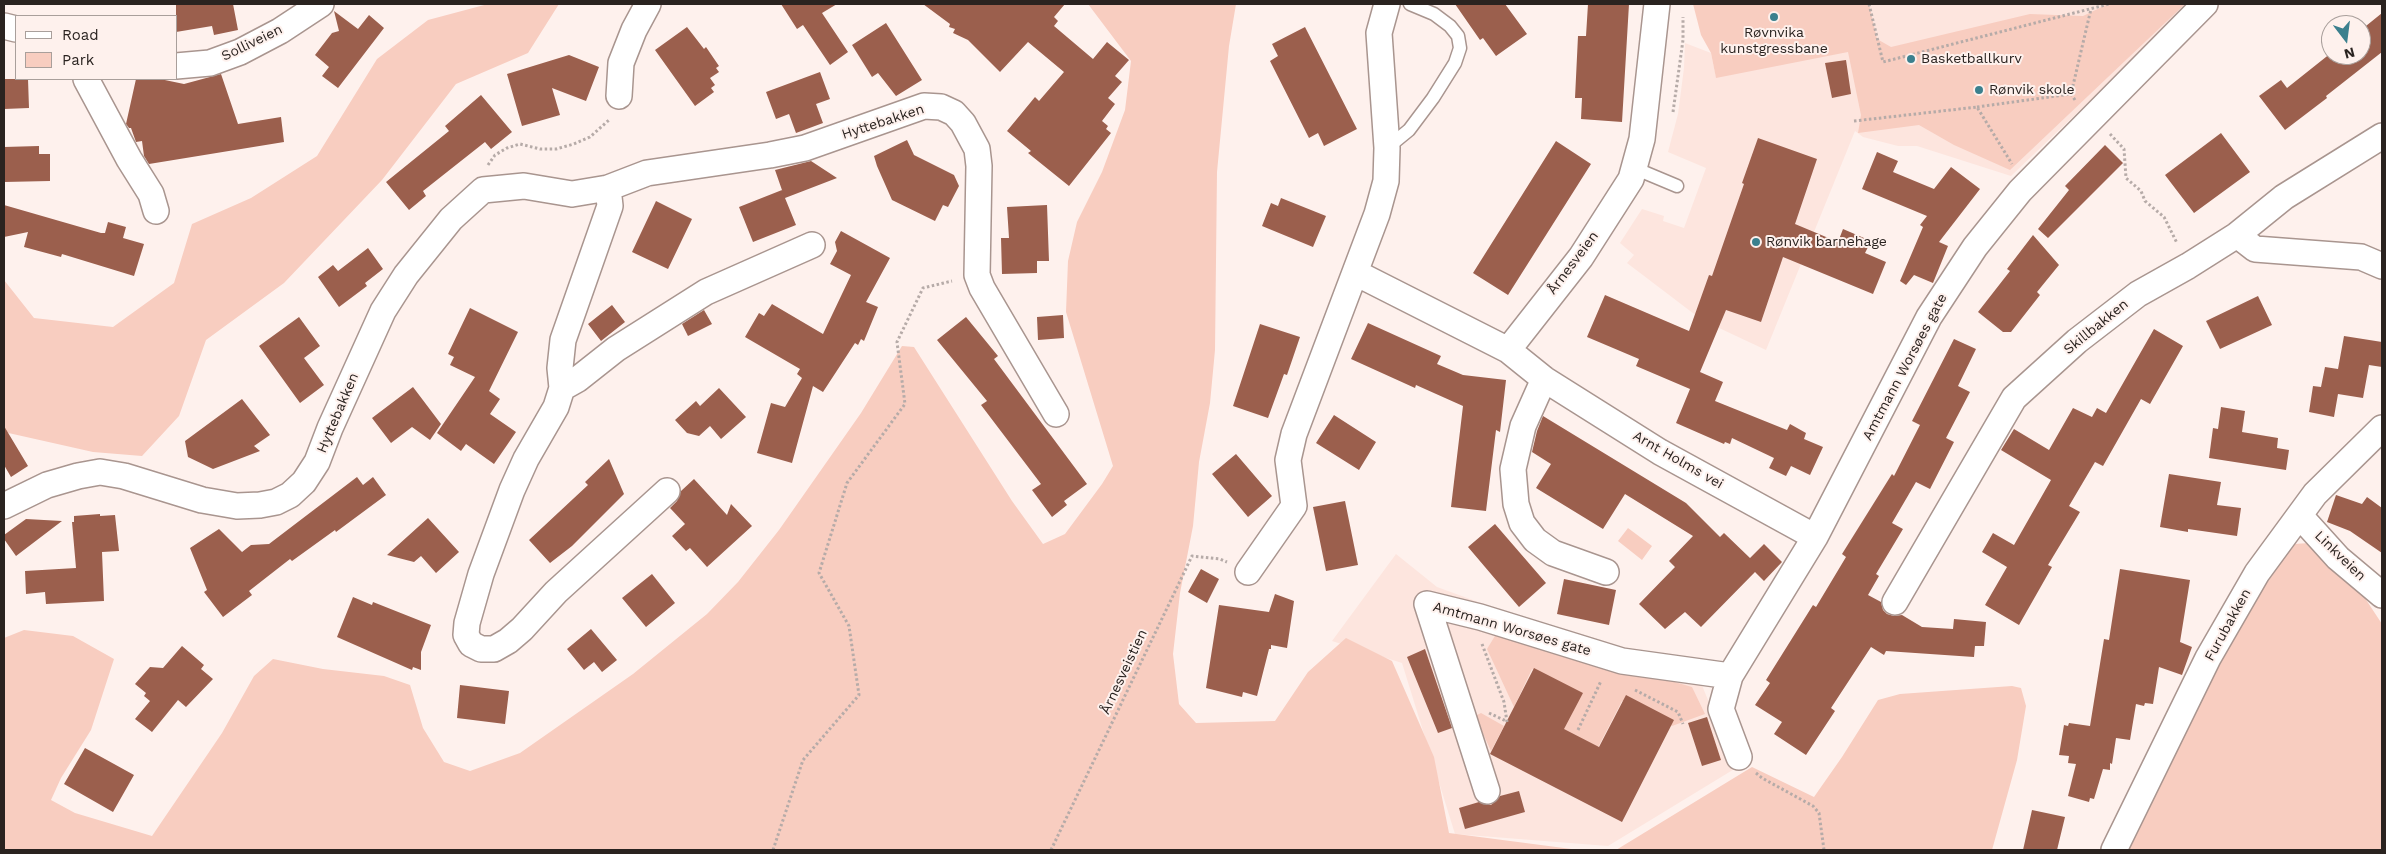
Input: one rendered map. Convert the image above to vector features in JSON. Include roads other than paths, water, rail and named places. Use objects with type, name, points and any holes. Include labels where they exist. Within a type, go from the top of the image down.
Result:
[{"type":"street","name":"Solliveien","points":[[178,66],[210,63],[240,52],[280,31],[321,4]]},
{"type":"street","points":[[619,96],[621,63],[634,30],[648,4]]},
{"type":"street","points":[[1248,572],[1294,506],[1288,460],[1294,434],[1356,273],[1377,214],[1386,181],[1387,148],[1379,33],[1387,4]]},
{"type":"street","name":"Årnesveien","points":[[1508,350],[1581,257],[1631,179],[1642,139],[1657,4]]},
{"type":"street","name":"Amtmann Worsøes gate","points":[[1739,757],[1721,709],[1730,676],[1815,537],[1929,317],[1975,246],[2020,191],[2205,4]]},
{"type":"street","points":[[87,80],[129,159],[151,194],[156,211]]},
{"type":"street","name":"Hyttebakken","points":[[4,506],[47,485],[100,472],[124,476],[202,500],[237,506],[260,506],[276,502],[290,495],[304,482],[317,462],[330,428],[383,311],[406,275],[451,219],[483,190],[524,186],[572,194],[608,188],[647,173],[805,148],[924,106],[942,107],[954,113],[963,123],[977,149],[977,275],[982,288],[1056,414]]},
{"type":"street","name":"Skillbakken","points":[[1895,602],[2014,398],[2077,342],[2138,294],[2188,266],[2237,235],[2284,197],[2382,136]]},
{"type":"street","points":[[608,188],[610,206],[563,340],[560,368],[562,388],[556,407],[526,459],[512,490],[481,574],[467,623],[466,635],[472,644],[481,649],[494,649],[508,641],[522,629],[556,592],[667,491]]},
{"type":"street","points":[[2237,235],[2255,249],[2361,257],[2382,266]]},
{"type":"street","points":[[562,388],[578,379],[623,344],[706,292],[812,244]]},
{"type":"street","points":[[1356,273],[1508,350]]},
{"type":"street","name":"Arnt Holms vei","points":[[1508,350],[1544,379],[1660,452],[1815,537]]},
{"type":"street","points":[[1544,379],[1523,426],[1513,469],[1516,504],[1522,523],[1535,540],[1553,553],[1606,572]]},
{"type":"street","name":"Furubakken","points":[[2114,850],[2208,658],[2257,573],[2316,494],[2382,428]]},
{"type":"street","name":"Linkveien","points":[[2300,516],[2338,558],[2382,595]]},
{"type":"street","name":"Amtmann Worsøes gate","points":[[1487,791],[1427,604],[1480,617],[1622,661],[1730,676]]},
{"type":"lane","points":[[1387,148],[1409,130],[1433,98],[1455,63],[1460,48],[1458,36],[1450,26],[1434,14],[1410,4]]},
{"type":"lane","points":[[1634,168],[1677,186]]},
{"type":"place","name":"Røvnvika kunstgressbane","points":[[1774,17]]},
{"type":"place","name":"Basketballkurv","points":[[1911,59]]},
{"type":"place","name":"Rønvik skole","points":[[1979,90]]},
{"type":"place","name":"Rønvik barnehage","points":[[1756,242]]}]
